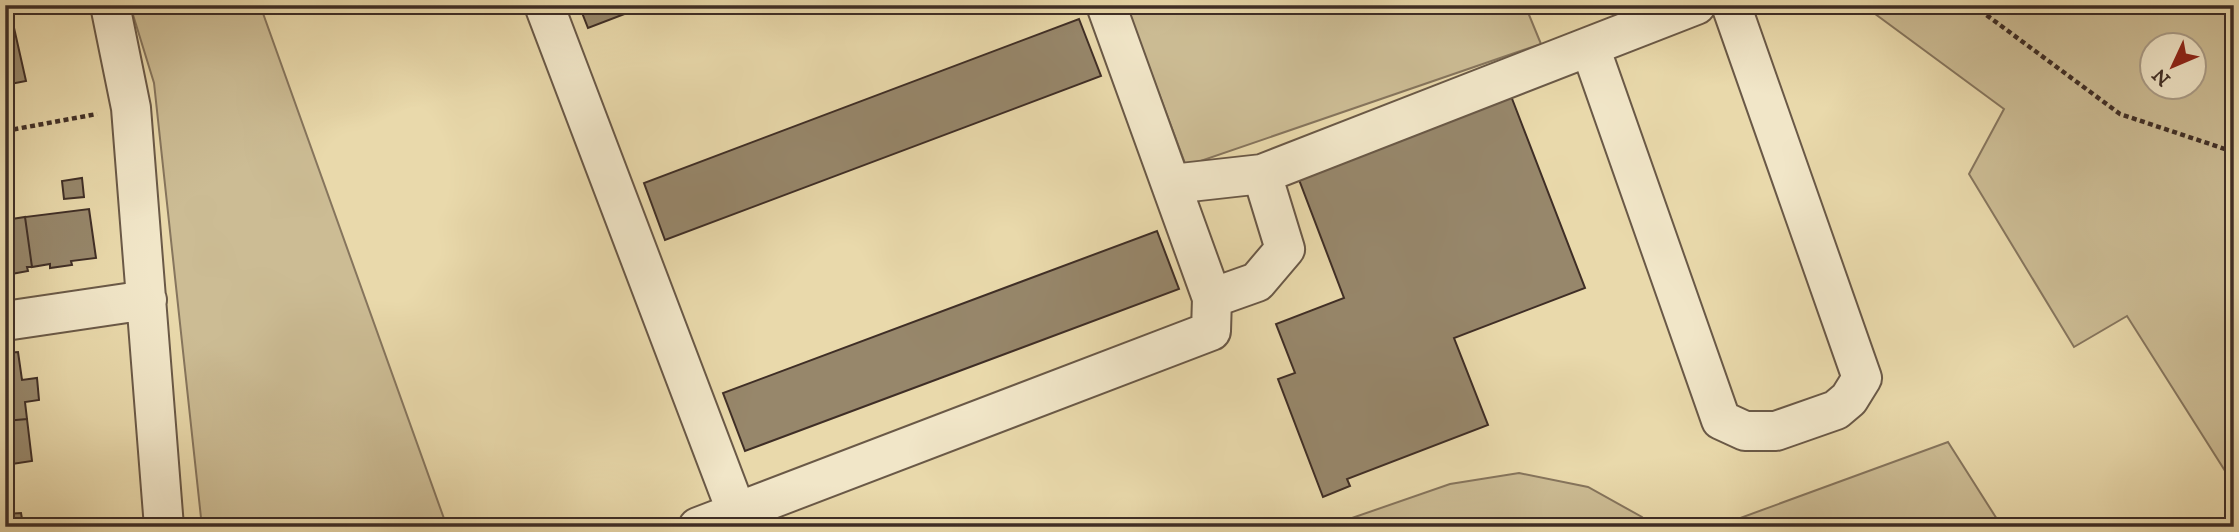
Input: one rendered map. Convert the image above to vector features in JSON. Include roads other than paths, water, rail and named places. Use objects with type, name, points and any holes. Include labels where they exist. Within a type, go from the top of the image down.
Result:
[{"type":"street","points":[[110,5],[131,108],[164,527]]},
{"type":"street","points":[[544,5],[737,513]]},
{"type":"street","points":[[698,527],[1211,331],[1212,298],[1106,5]]},
{"type":"street","points":[[1172,184],[1262,174],[1696,5]]},
{"type":"street","points":[[1590,47],[1721,420],[1745,431],[1776,431],[1836,410],[1849,399],[1862,378],[1731,5]]},
{"type":"street","points":[[1212,298],[1257,282],[1285,248],[1262,174]]},
{"type":"street","points":[[5,321],[147,300]]}]
